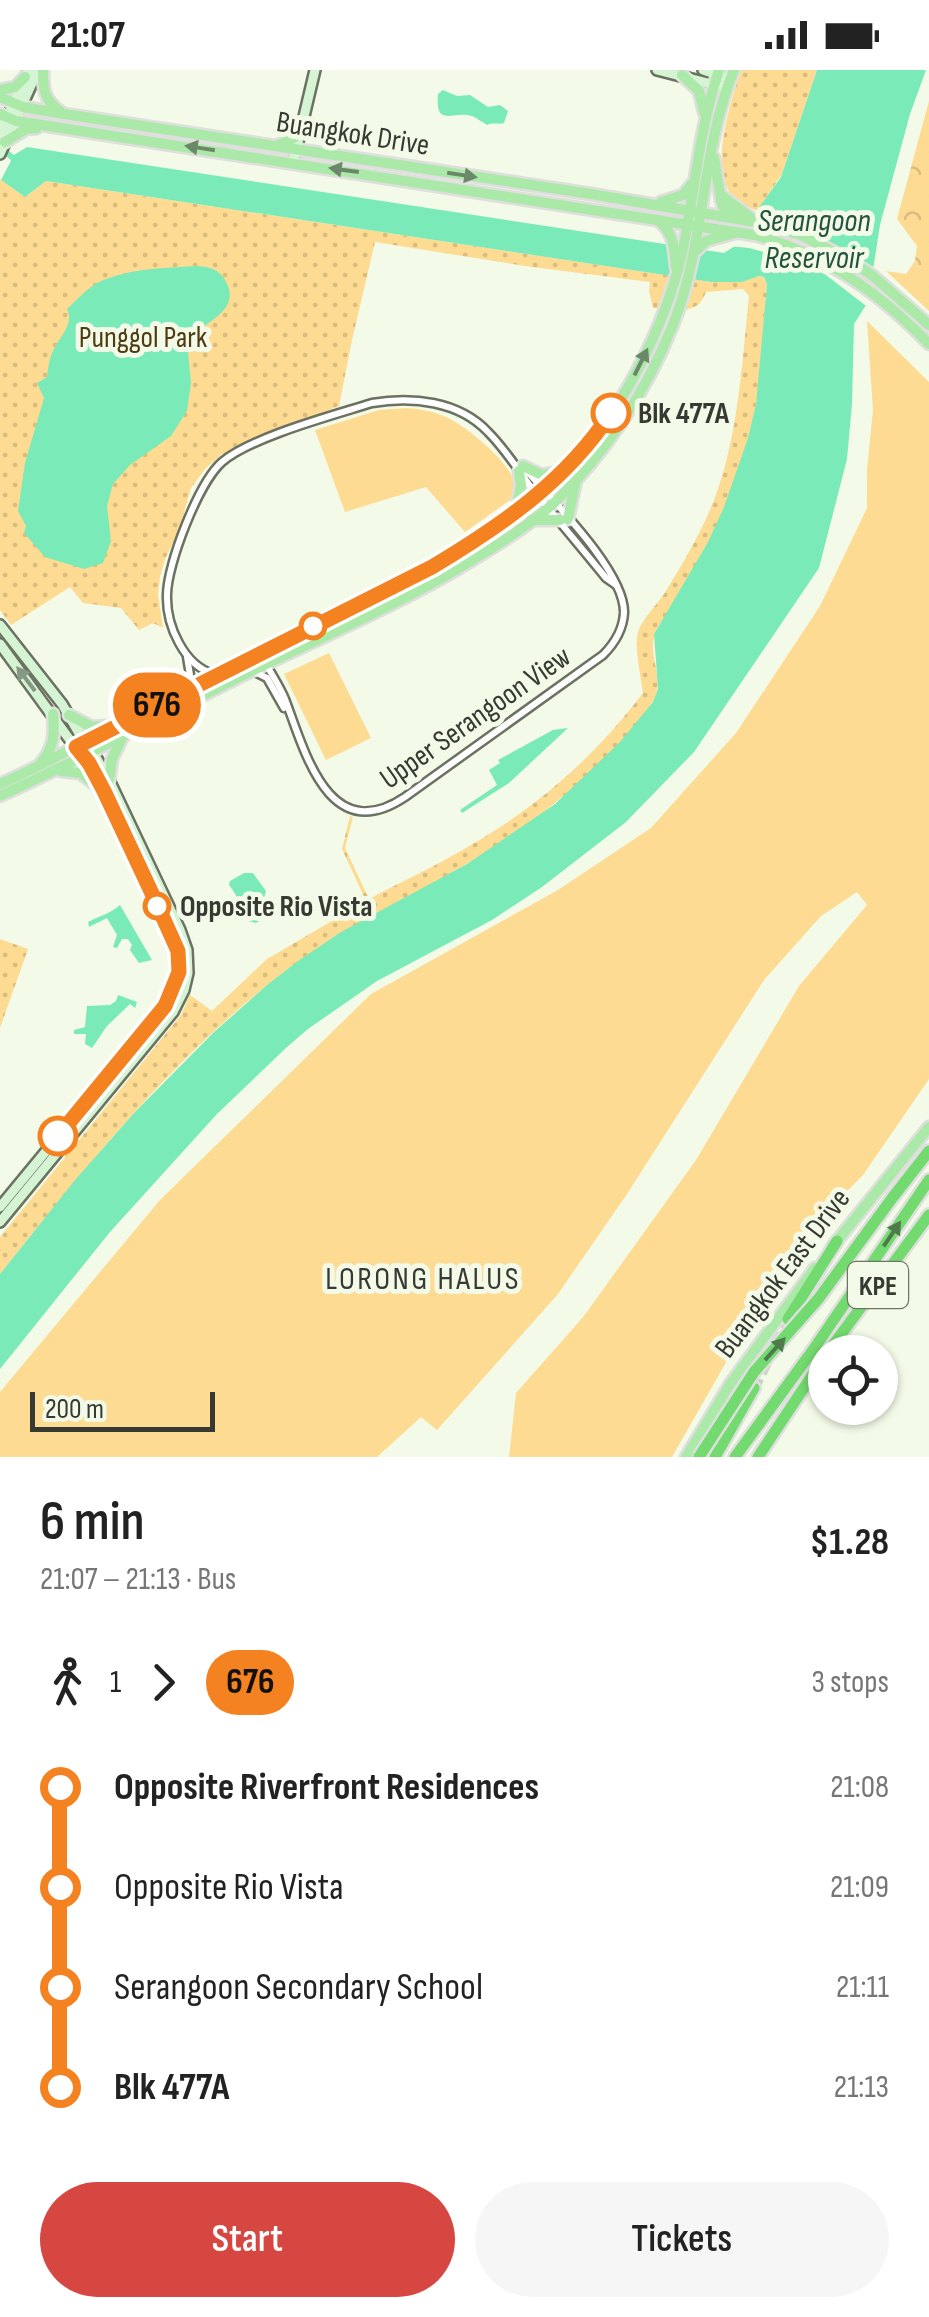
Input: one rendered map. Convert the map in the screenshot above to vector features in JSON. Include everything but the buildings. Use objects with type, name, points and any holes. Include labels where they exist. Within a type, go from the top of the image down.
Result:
[{"type":"highway","points":[[699,1457],[754,1372],[819,1298],[929,1150]]},
{"type":"highway","name":"KPE","points":[[736,1457],[929,1180]]},
{"type":"highway","name":"KPE","points":[[840,1335],[928,1216]]},
{"type":"highway","points":[[788,1319],[837,1241]]},
{"type":"highway","name":"KPE","points":[[758,1457],[808,1381]]},
{"type":"highway","points":[[715,1457],[754,1388]]},
{"type":"main road","points":[[0,154],[8,118],[41,70]]},
{"type":"main road","points":[[41,70],[44,95],[64,114]]},
{"type":"main road","points":[[294,163],[315,70]]},
{"type":"main road","points":[[657,70],[717,76]]},
{"type":"main road","points":[[0,796],[122,737],[432,567],[514,515],[563,471],[596,434],[630,382],[660,322],[694,224],[730,79],[703,70]]},
{"type":"main road","points":[[18,106],[27,74]]},
{"type":"main road","points":[[0,94],[15,87],[27,74]]},
{"type":"main road","points":[[682,75],[698,91],[705,118]]},
{"type":"main road","points":[[0,784],[220,674],[266,664],[437,582],[501,543],[551,505],[620,425],[672,327],[695,252],[692,184],[717,76]]},
{"type":"main road","name":"Buangkok Drive","points":[[0,94],[18,106],[64,114],[650,204],[694,224]]},
{"type":"main road","name":"Buangkok Drive","points":[[8,118],[694,224]]},
{"type":"main road","points":[[272,146],[289,142],[302,125]]},
{"type":"main road","points":[[3,137],[26,129],[53,127]]},
{"type":"main road","points":[[712,147],[723,207],[730,216]]},
{"type":"main road","points":[[650,204],[683,194],[692,184]]},
{"type":"main road","points":[[721,194],[760,222]]},
{"type":"main road","points":[[694,224],[730,216],[820,243],[873,276],[929,325]]},
{"type":"main road","points":[[658,220],[671,234],[676,272]]},
{"type":"main road","points":[[694,224],[790,246],[830,265],[882,300],[929,344]]},
{"type":"main road","points":[[695,252],[706,240],[741,232]]},
{"type":"main road","points":[[514,515],[520,486],[518,465],[546,475],[563,471]]},
{"type":"main road","points":[[531,520],[564,519],[576,479]]},
{"type":"main road","points":[[0,624],[70,715],[80,744]]},
{"type":"main road","points":[[0,644],[88,755],[180,930],[188,961],[184,990],[176,1008],[0,1222]]},
{"type":"main road","points":[[37,768],[53,743],[52,714]]},
{"type":"main road","points":[[70,715],[92,727],[118,724]]},
{"type":"main road","points":[[0,1207],[165,1006],[179,972],[175,946],[106,786],[122,737]]},
{"type":"main road","points":[[51,772],[80,772],[106,786]]},
{"type":"main road","name":"Buangkok East Drive","points":[[686,1457],[738,1372],[929,1128]]},
{"type":"street","name":"Upper Serangoon View","points":[[186,655],[168,617],[166,591],[201,488],[213,471],[230,456],[268,438],[372,403],[408,399],[441,405],[486,429],[564,519],[606,578],[616,585],[623,604],[620,634],[603,655],[390,806],[364,811],[339,804],[326,792],[267,678],[249,666]]},
{"type":"street","points":[[186,655],[201,670],[220,674]]},
{"type":"street","points":[[180,694],[190,676],[186,655]]},
{"type":"street","name":"Upper Serangoon View","points":[[266,664],[288,713]]},
{"type":"green space","points":[[741,70],[817,70],[782,174],[757,211],[730,193],[722,166],[724,132]]},
{"type":"green space","points":[[929,101],[929,311],[886,271],[906,274],[915,261],[917,246],[897,219]]},
{"type":"green space","name":"Punggol Park","points":[[0,179],[25,197],[46,181],[711,282],[764,277],[767,284],[758,389],[744,456],[705,548],[656,630],[653,645],[658,687],[652,703],[591,772],[515,833],[295,964],[213,1032],[138,1109],[0,1274],[0,1237],[181,1015],[190,995],[212,1011],[267,959],[366,901],[342,849],[350,816],[353,817],[345,848],[369,899],[459,852],[520,814],[586,758],[643,693],[638,632],[664,594],[712,505],[739,395],[749,296],[743,289],[706,292],[691,309],[653,308],[650,282],[375,242],[339,406],[222,454],[205,469],[191,488],[160,577],[163,628],[153,623],[139,630],[121,608],[83,603],[70,587],[11,625],[0,610]]},
{"type":"green space","points":[[867,321],[929,382],[929,1079],[863,1175],[792,1247],[672,1457],[509,1457],[516,1393],[584,1316],[696,1160],[799,986],[867,905],[857,892],[821,916],[764,980],[558,1294],[437,1430],[421,1417],[377,1457],[0,1457],[0,1392],[160,1200],[371,994],[558,890],[651,828],[736,733],[820,606],[867,508],[873,410]]},
{"type":"green space","points":[[406,408],[446,417],[487,446],[512,476],[515,489],[510,500],[465,532],[426,487],[345,512],[315,430],[379,410]]},
{"type":"green space","points":[[329,653],[371,738],[326,760],[284,674]]},
{"type":"green space","points":[[0,939],[28,949],[0,1028]]},
{"type":"water","name":"Serangoon Reservoir","points":[[817,70],[926,70],[880,225],[868,302],[854,324],[847,459],[819,568],[694,752],[626,822],[542,887],[492,920],[377,981],[287,1047],[217,1114],[110,1232],[0,1369],[0,1274],[134,1113],[213,1033],[298,961],[341,932],[467,864],[555,804],[619,743],[653,702],[658,689],[654,634],[708,542],[748,438],[756,404],[767,284],[759,276],[742,282],[711,282],[46,181],[25,197],[1,180],[14,155],[27,147],[724,253],[738,244],[781,177]]},
{"type":"water","points":[[443,90],[457,96],[470,95],[488,107],[500,105],[508,111],[504,123],[487,125],[472,116],[442,115],[438,94]]},
{"type":"water","points":[[198,266],[223,276],[229,300],[187,342],[191,383],[187,411],[171,436],[130,465],[113,484],[107,506],[111,541],[103,563],[84,569],[45,557],[24,533],[26,526],[18,511],[25,463],[44,398],[37,383],[47,377],[52,353],[69,321],[67,309],[90,287],[111,277]]},
{"type":"water","points":[[568,728],[509,783],[462,813],[460,810],[497,785],[489,770],[500,763],[498,760],[553,730]]},
{"type":"water","points":[[244,873],[253,873],[266,891],[264,899],[272,913],[256,923],[248,921],[229,885]]},
{"type":"water","points":[[120,905],[152,960],[139,963],[128,939],[113,947],[117,935],[107,918],[89,927],[88,922]]},
{"type":"water","points":[[118,995],[137,1002],[135,1008],[130,1004],[107,1026],[92,1048],[85,1044],[86,1034],[74,1034],[74,1030],[85,1027],[87,1006],[110,1005]]},
{"type":"pier","points":[[752,209],[804,227],[877,269],[870,309],[826,275],[800,262],[729,246]]},
{"type":"waterway","points":[[8,154],[13,158]]},
{"type":"tunnel","points":[[754,1388],[788,1319]]},
{"type":"bus line","name":"676","points":[[58,1136],[165,1006],[179,972],[178,951],[156,902],[104,791],[76,747],[432,567],[514,515],[560,475],[611,413]]},
{"type":"place","name":"Blk 477A","points":[[611,413]]},
{"type":"place","name":"Opposite Rio Vista","points":[[157,906]]},
{"type":"district","name":"LORONG HALUS","points":[[423,1278]]}]
